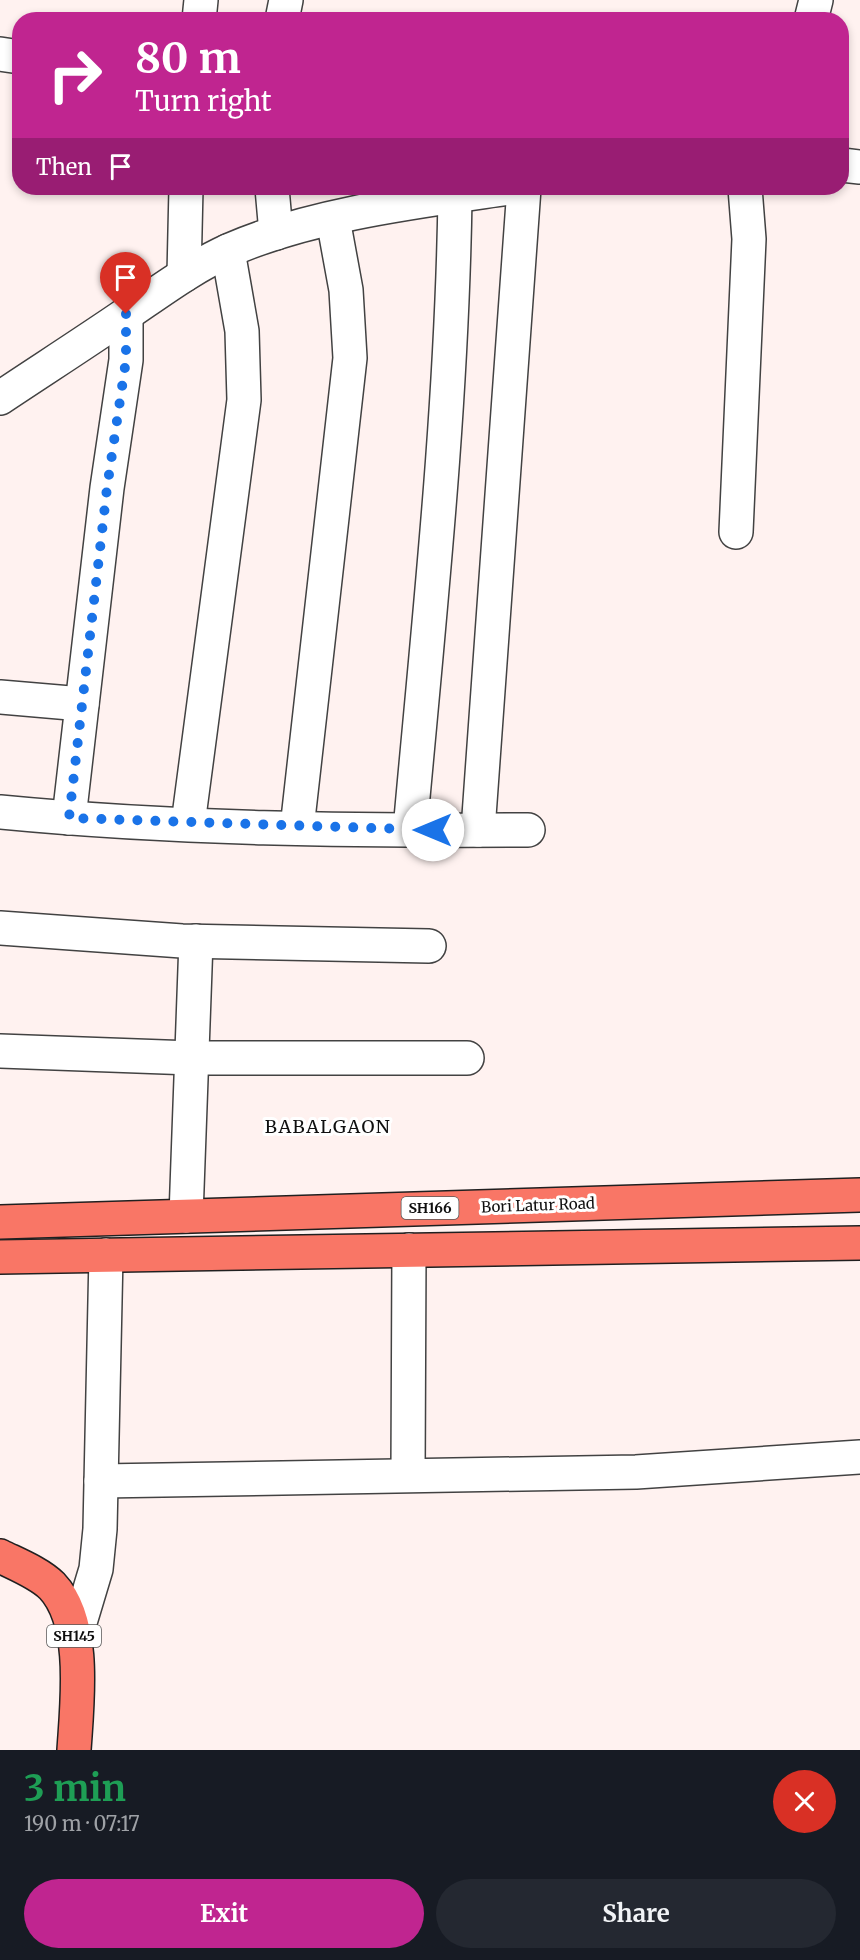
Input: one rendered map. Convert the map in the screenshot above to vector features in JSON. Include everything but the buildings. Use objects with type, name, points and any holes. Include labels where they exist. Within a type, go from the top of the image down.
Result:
[{"type":"main road","name":"Bori Latur Road","points":[[0,1222],[860,1195]]},
{"type":"main road","points":[[0,1257],[860,1243]]},
{"type":"main road","name":"SH145","points":[[0,1556],[51,1585],[63,1603],[75,1639],[78,1692],[74,1750]]},
{"type":"street","points":[[184,274],[186,195]]},
{"type":"street","points":[[273,195],[276,233]]},
{"type":"street","points":[[0,398],[184,274],[228,251],[276,233],[333,219],[462,195]]},
{"type":"street","points":[[478,831],[523,195]]},
{"type":"street","points":[[736,532],[749,239],[746,195]]},
{"type":"street","points":[[410,830],[445,432],[454,279],[455,196]]},
{"type":"street","points":[[297,828],[351,358],[346,290],[333,219]]},
{"type":"street","points":[[188,824],[244,400],[242,331],[228,251]]},
{"type":"street","points":[[69,818],[107,488],[126,360],[126,314]]},
{"type":"street","points":[[0,697],[82,704]]},
{"type":"street","points":[[0,812],[69,818],[297,828],[528,830]]},
{"type":"street","points":[[0,928],[196,941],[429,946]]},
{"type":"street","points":[[186,1216],[196,941]]},
{"type":"street","points":[[0,1051],[192,1058],[467,1058]]},
{"type":"street","points":[[408,1476],[409,1250]]},
{"type":"street","points":[[75,1639],[96,1569],[101,1481],[106,1255]]},
{"type":"street","points":[[101,1481],[636,1472],[860,1458]]},
{"type":"district","name":"BABALGAON","points":[[328,1126]]},
{"type":"route","points":[[126,314],[126,360],[107,488],[69,818],[207,825],[433,830]]}]
